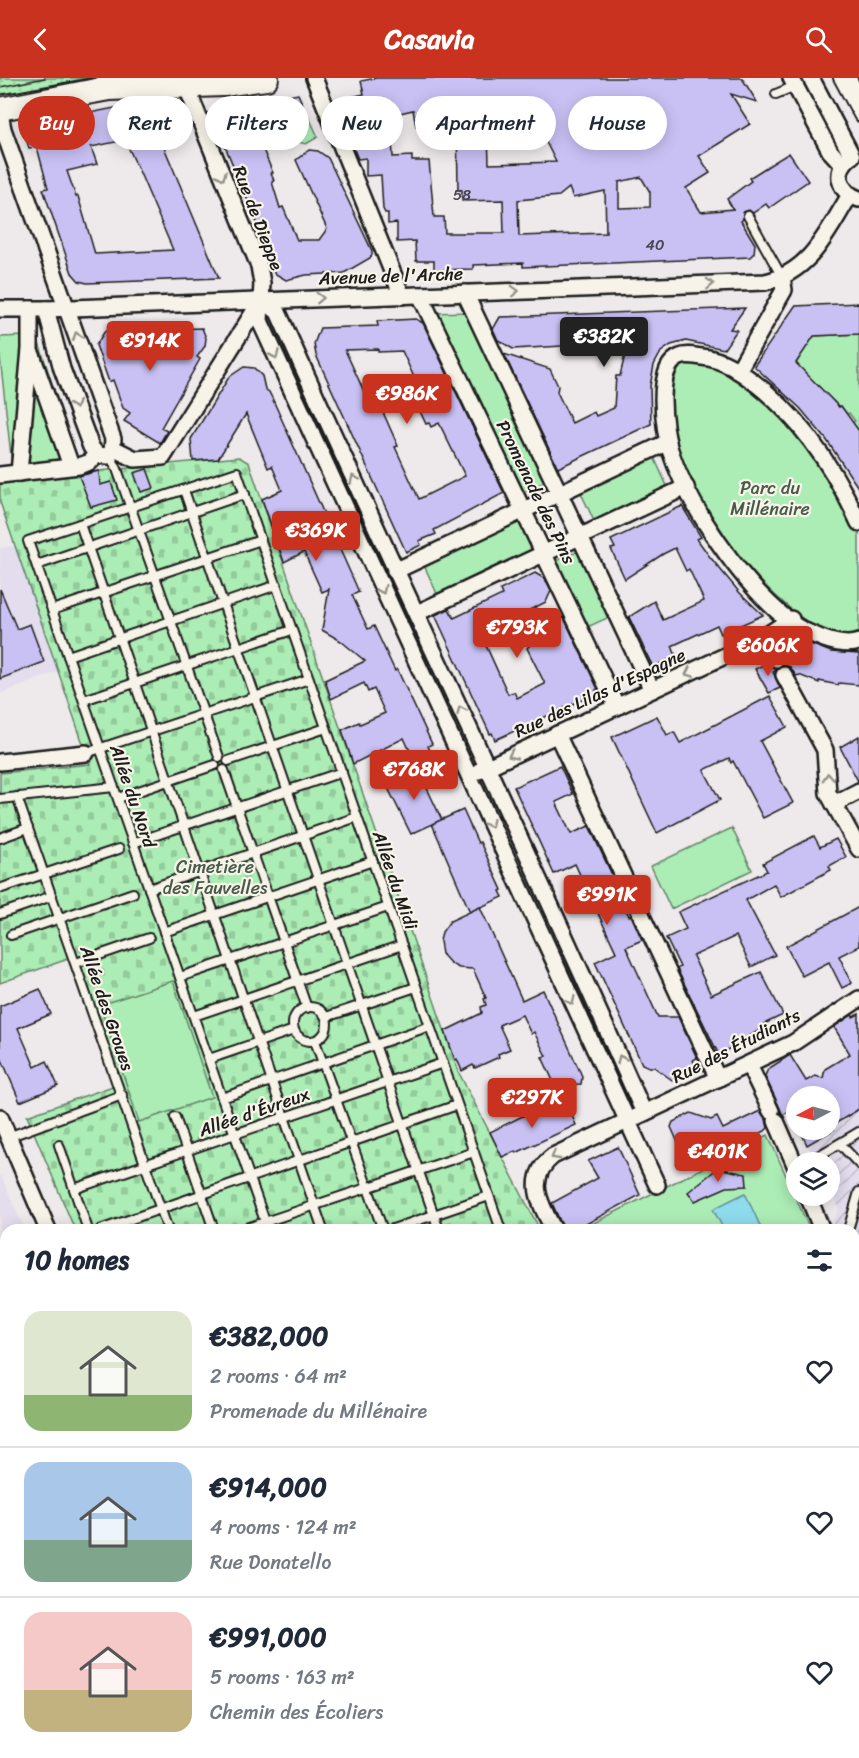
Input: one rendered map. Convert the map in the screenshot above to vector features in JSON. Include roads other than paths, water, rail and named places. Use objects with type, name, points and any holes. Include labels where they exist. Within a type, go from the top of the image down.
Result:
[{"type":"main road","points":[[0,111],[109,88],[184,81],[224,84],[266,78]]},
{"type":"street","points":[[315,78],[402,296]]},
{"type":"street","points":[[811,78],[851,158]]},
{"type":"street","points":[[848,78],[859,99]]},
{"type":"street","name":"Rue de Dieppe","points":[[184,81],[259,266],[262,283],[260,321],[626,1122],[657,1185]]},
{"type":"street","points":[[793,82],[830,151],[851,158]]},
{"type":"street","points":[[0,111],[3,129],[113,439],[107,453],[90,462],[0,475]]},
{"type":"street","points":[[738,371],[783,290],[782,277],[797,270],[808,260],[855,197],[840,182],[840,173],[851,158]]},
{"type":"street","name":"Avenue de l'Arche","points":[[0,309],[765,282],[782,277]]},
{"type":"street","name":"Promenade des Pins","points":[[465,293],[652,690]]},
{"type":"street","name":"Promenade des Pins","points":[[420,295],[616,707]]},
{"type":"street","points":[[46,309],[62,369],[91,447],[135,459],[164,457],[262,299],[278,312],[395,571],[417,613],[558,918],[645,1113]]},
{"type":"street","points":[[19,473],[30,349],[30,309]]},
{"type":"street","points":[[30,349],[71,466]]},
{"type":"street","points":[[859,523],[835,476],[800,426],[778,404],[727,364],[692,355],[678,357],[669,366],[664,383],[663,404],[669,442],[686,486],[723,548],[752,585],[790,620],[809,633],[832,642],[853,645],[859,642]]},
{"type":"street","points":[[62,369],[85,361]]},
{"type":"street","points":[[395,571],[669,442]]},
{"type":"street","points":[[417,613],[686,486]]},
{"type":"street","name":"Rue des Lilas d'Espagne","points":[[468,776],[761,639],[790,620]]},
{"type":"street","points":[[761,639],[776,659]]},
{"type":"street","points":[[784,675],[825,750],[828,793],[859,849]]},
{"type":"street","points":[[558,734],[718,1079]]},
{"type":"street","points":[[0,762],[93,751]]},
{"type":"street","points":[[834,804],[859,791]]},
{"type":"street","name":"Rue des Étudiants","points":[[551,1224],[537,1189],[538,1174],[544,1163],[553,1156],[793,1043],[859,999]]},
{"type":"street","points":[[749,1065],[789,1152]]},
{"type":"street","points":[[0,1117],[45,1224]]},
{"type":"street","points":[[812,1206],[820,1224]]},
{"type":"lane","points":[[838,78],[859,117]]},
{"type":"lane","points":[[776,94],[793,82]]},
{"type":"lane","points":[[748,216],[782,277]]},
{"type":"lane","points":[[107,453],[130,507],[219,757]]},
{"type":"lane","name":"Allée du Midi","points":[[184,490],[237,472],[499,1224]]},
{"type":"lane","points":[[321,1224],[80,524],[184,490],[437,1224]]},
{"type":"lane","points":[[37,565],[245,494]]},
{"type":"lane","name":"Allée du Nord","points":[[80,524],[28,542],[84,700],[93,751],[114,787],[266,1224]]},
{"type":"lane","points":[[52,610],[261,540]]},
{"type":"lane","points":[[68,656],[277,585]]},
{"type":"lane","points":[[84,700],[292,630]]},
{"type":"lane","points":[[93,751],[309,679]]},
{"type":"lane","points":[[228,761],[326,728]]},
{"type":"lane","points":[[219,757],[223,756],[228,761]]},
{"type":"lane","points":[[219,757],[215,765],[219,770],[224,770]]},
{"type":"lane","points":[[224,770],[228,761]]},
{"type":"lane","points":[[118,798],[215,765]]},
{"type":"lane","points":[[224,770],[308,1008]]},
{"type":"lane","points":[[133,843],[342,772]]},
{"type":"lane","points":[[0,799],[114,787]]},
{"type":"lane","name":"Allée des Groues","points":[[17,797],[166,1224]]},
{"type":"lane","points":[[149,889],[357,817]]},
{"type":"lane","points":[[0,838],[28,828]]},
{"type":"lane","points":[[2,888],[119,849]]},
{"type":"lane","points":[[164,932],[373,861]]},
{"type":"lane","points":[[11,935],[133,893]]},
{"type":"lane","points":[[0,914],[52,896]]},
{"type":"lane","points":[[180,977],[388,907]]},
{"type":"lane","points":[[76,963],[149,938]]},
{"type":"lane","points":[[194,1016],[402,945]]},
{"type":"lane","points":[[326,1017],[417,987]]},
{"type":"lane","points":[[308,1008],[318,1009],[326,1017],[325,1034],[315,1041],[302,1040],[294,1030],[296,1016],[308,1008]]},
{"type":"lane","points":[[222,1098],[430,1026]]},
{"type":"lane","points":[[208,1059],[294,1030]]},
{"type":"lane","points":[[315,1041],[381,1224]]},
{"type":"lane","name":"Allée d'Évreux","points":[[74,1189],[443,1063]]},
{"type":"lane","points":[[8,1137],[122,1095]]},
{"type":"lane","points":[[118,1224],[457,1105]]},
{"type":"lane","points":[[175,1117],[212,1224]]},
{"type":"lane","points":[[825,1152],[859,1132]]},
{"type":"lane","points":[[840,1144],[859,1164]]},
{"type":"lane","points":[[59,1145],[86,1224]]},
{"type":"lane","points":[[272,1224],[315,1205],[474,1152]]},
{"type":"lane","points":[[850,1224],[859,1192]]},
{"type":"lane","points":[[408,1224],[489,1196]]},
{"type":"water","points":[[745,1193],[759,1224],[721,1224],[713,1209]]},
{"type":"tram line","points":[[0,87],[45,78]]},
{"type":"tram line","points":[[0,97],[96,78]]},
{"type":"park label","name":"Parc du Millénaire","points":[[770,498]]},
{"type":"park label","name":"Cimetière des Fauvelles","points":[[215,877]]}]
